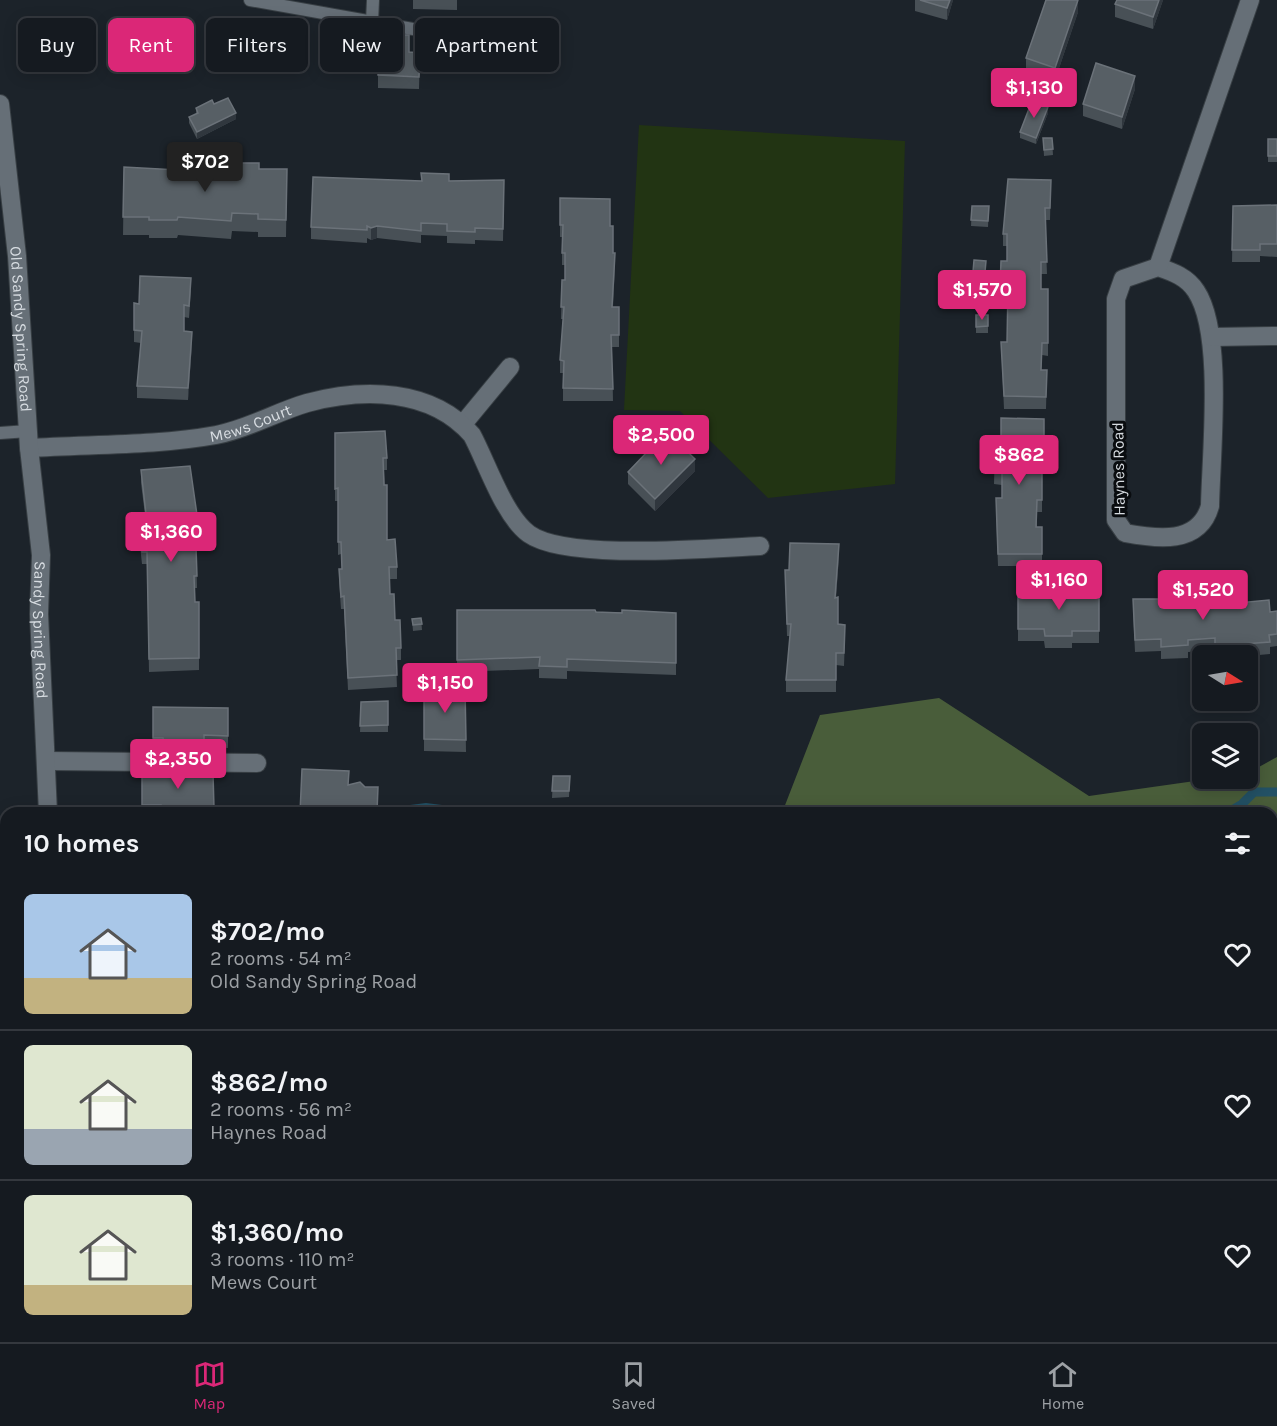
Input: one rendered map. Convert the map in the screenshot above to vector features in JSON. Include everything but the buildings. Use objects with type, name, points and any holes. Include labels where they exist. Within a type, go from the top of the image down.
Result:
[{"type":"street","points":[[1158,267],[1250,0]]},
{"type":"street","name":"Old Sandy Spring Road","points":[[0,104],[17,256],[29,440]]},
{"type":"street","name":"Haynes Road","points":[[1158,267],[1177,273],[1196,290],[1208,314],[1212,337],[1210,506],[1206,521],[1191,532],[1177,536],[1151,538],[1125,532],[1116,520],[1116,299],[1123,279],[1158,267]]},
{"type":"street","points":[[1212,337],[1277,336]]},
{"type":"street","points":[[510,368],[463,424],[472,435],[517,521],[528,534],[546,543],[564,547],[614,550],[760,546]]},
{"type":"street","name":"Mews Court","points":[[29,440],[217,434],[306,404],[354,394],[400,396],[435,408],[463,424]]},
{"type":"street","name":"Sandy Spring Road","points":[[29,440],[41,555],[39,614],[48,807]]},
{"type":"street","points":[[46,761],[257,763]]},
{"type":"lane","points":[[250,0],[350,18]]},
{"type":"lane","points":[[372,18],[373,0]]},
{"type":"lane","points":[[0,433],[29,440]]},
{"type":"green space","points":[[639,125],[905,141],[895,484],[768,498],[680,411],[624,410]]},
{"type":"green space","points":[[939,698],[1089,796],[1192,781],[1192,789],[1258,789],[1258,767],[1277,757],[1277,807],[784,807],[820,715]]},
{"type":"water","points":[[426,803],[443,807],[409,807]]},
{"type":"waterway","points":[[1237,807],[1254,792],[1277,792]]}]
